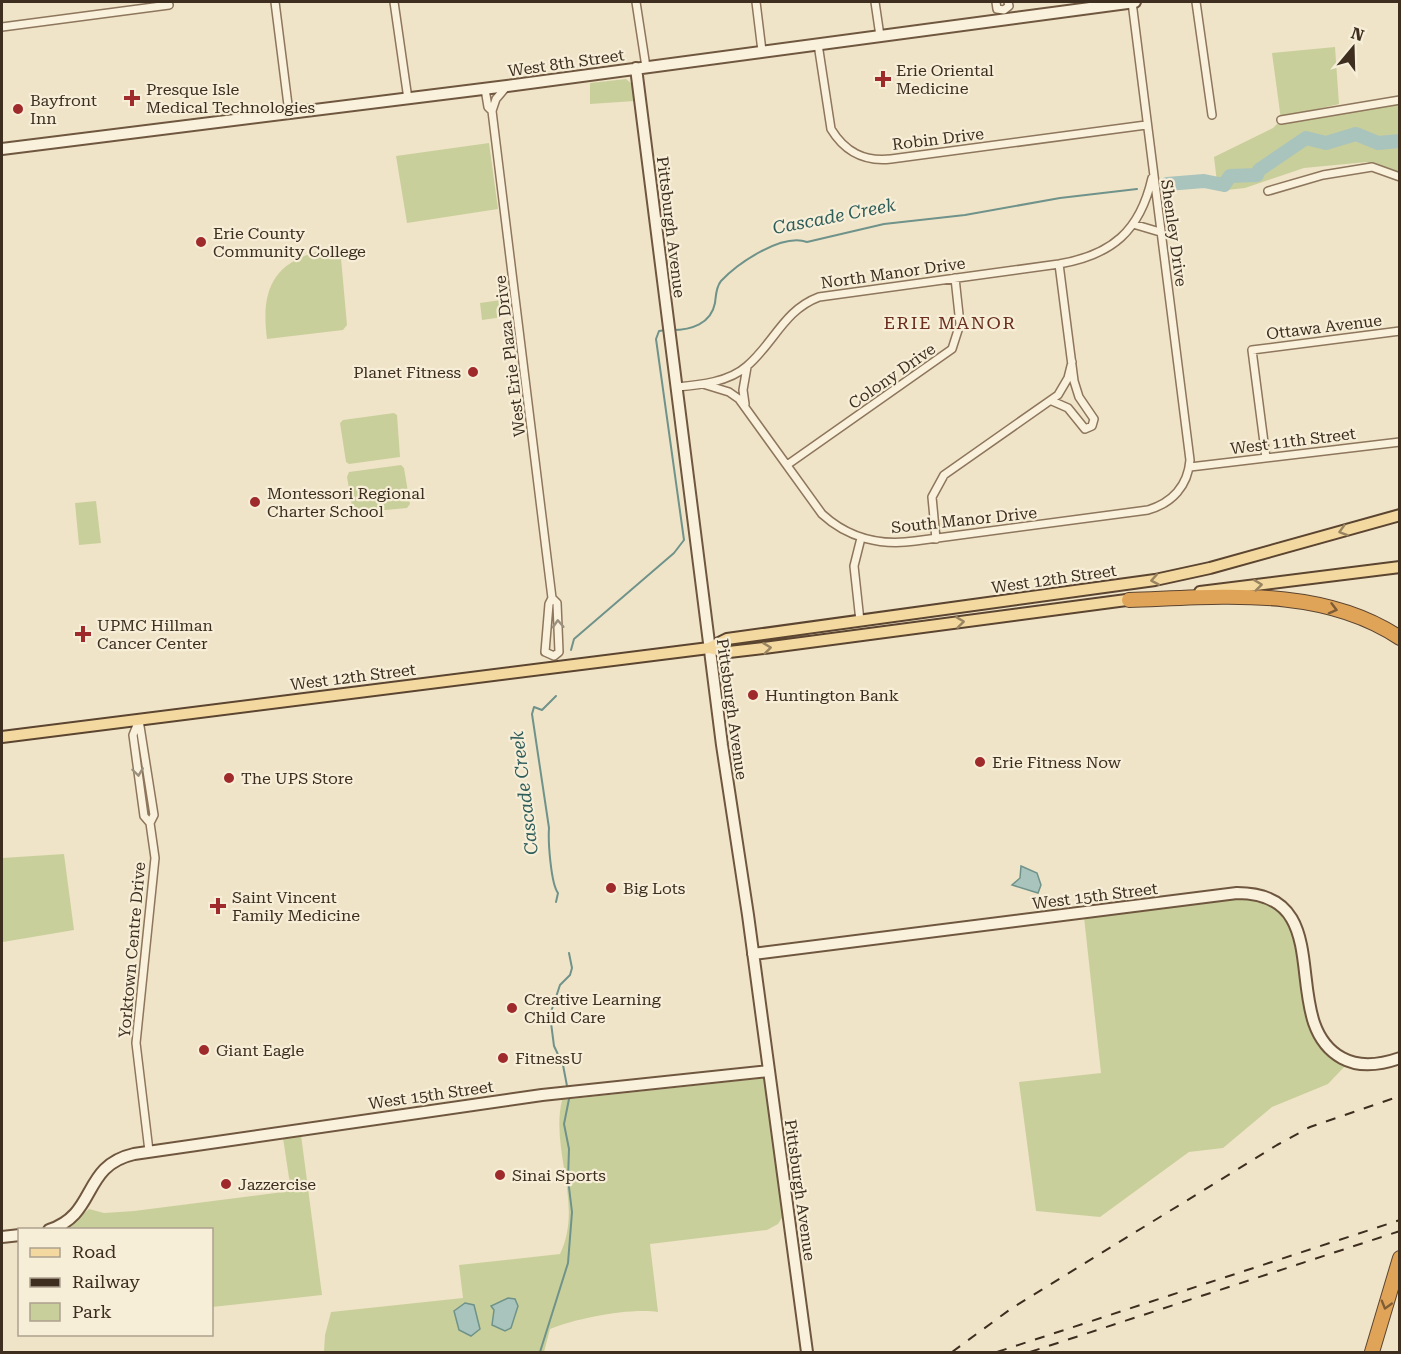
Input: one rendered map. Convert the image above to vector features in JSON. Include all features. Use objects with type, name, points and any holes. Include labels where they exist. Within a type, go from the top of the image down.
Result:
[{"type":"highway","points":[[1129,600],[1240,597],[1295,601],[1360,618],[1400,638]]},
{"type":"highway","points":[[1372,1353],[1400,1258]]},
{"type":"main road","name":"West 12th Street","points":[[709,648],[727,639],[1173,577],[1400,515]]},
{"type":"main road","name":"West 12th Street","points":[[2,737],[554,662],[709,648],[729,652],[1400,567]]},
{"type":"street","points":[[275,2],[289,113]]},
{"type":"street","points":[[394,2],[408,99]]},
{"type":"street","name":"Pittsburgh Avenue","points":[[636,2],[670,337],[709,648],[807,1353]]},
{"type":"street","points":[[756,2],[762,51]]},
{"type":"street","points":[[875,2],[880,36]]},
{"type":"street","points":[[996,2],[997,9],[1004,15],[1009,6],[1008,2]]},
{"type":"street","name":"West 8th Street","points":[[2,149],[485,89],[880,36],[1004,15],[1133,2]]},
{"type":"street","name":"Shenley Drive","points":[[1133,2],[1152,174],[1190,467]]},
{"type":"street","points":[[1196,2],[1212,115]]},
{"type":"street","points":[[2,27],[168,3]]},
{"type":"street","name":"Robin Drive","points":[[818,44],[831,129],[838,141],[850,152],[870,159],[891,159],[1146,125]]},
{"type":"street","points":[[492,111],[496,99],[507,86]]},
{"type":"street","name":"West Erie Plaza Drive","points":[[485,89],[488,107],[492,111],[552,598],[549,604],[545,651],[554,662],[559,650],[557,603],[552,598]]},
{"type":"street","points":[[1281,120],[1400,100]]},
{"type":"street","points":[[1268,191],[1323,175],[1372,167],[1400,177]]},
{"type":"street","name":"North Manor Drive","points":[[677,387],[720,380],[747,367],[783,321],[809,301],[841,292],[1059,264],[1102,252],[1124,235],[1133,224],[1146,199],[1152,174]]},
{"type":"street","points":[[1133,224],[1160,232]]},
{"type":"street","points":[[1052,401],[1068,408],[1082,427],[1092,426],[1094,419],[1077,391],[1071,362],[1059,264]]},
{"type":"street","name":"Colony Drive","points":[[787,465],[952,349],[960,324],[955,278]]},
{"type":"street","name":"Ottawa Avenue","points":[[1266,458],[1252,350],[1400,331]]},
{"type":"street","points":[[936,538],[932,497],[944,475],[1052,401],[1066,384],[1071,362]]},
{"type":"street","points":[[746,406],[742,394],[747,367]]},
{"type":"street","name":"South Manor Drive","points":[[704,384],[729,392],[746,406],[822,514],[838,527],[861,538],[898,543],[1148,510],[1172,498],[1182,487],[1190,467]]},
{"type":"street","name":"West 11th Street","points":[[1190,467],[1400,442]]},
{"type":"street","points":[[861,538],[854,566],[861,621]]},
{"type":"street","name":"Yorktown Centre Drive","points":[[139,720],[133,735],[144,816],[150,823],[154,865],[136,1043],[149,1151]]},
{"type":"street","name":"West 15th Street","points":[[753,954],[1237,893],[1254,894],[1273,900],[1292,919],[1298,930],[1312,1017],[1319,1035],[1332,1052],[1359,1064],[1377,1064],[1400,1058]]},
{"type":"street","name":"West 15th Street","points":[[53,1228],[76,1215],[103,1169],[119,1158],[149,1151],[534,1096],[768,1071]]},
{"type":"street","points":[[2,1237],[18,1235]]},
{"type":"green space","points":[[1335,47],[1339,104],[1288,116],[1399,104],[1399,174],[1367,162],[1304,168],[1245,188],[1218,191],[1214,157],[1273,128],[1281,120],[1272,53]]},
{"type":"green space","points":[[626,79],[632,84],[635,101],[590,104],[590,83]]},
{"type":"green space","points":[[489,143],[498,209],[407,223],[396,156]]},
{"type":"green space","points":[[340,247],[347,325],[343,330],[267,339],[265,318],[267,301],[271,286],[278,274],[289,264],[303,257]]},
{"type":"green space","points":[[501,300],[503,317],[482,320],[480,303]]},
{"type":"green space","points":[[394,413],[397,415],[400,457],[349,464],[346,462],[340,423],[343,420]]},
{"type":"green space","points":[[401,465],[404,468],[410,504],[407,508],[353,513],[347,477],[349,472]]},
{"type":"green space","points":[[96,501],[101,543],[79,545],[75,503]]},
{"type":"green space","points":[[64,854],[74,930],[3,942],[2,858]]},
{"type":"green space","points":[[1234,897],[1262,900],[1279,909],[1289,923],[1296,941],[1304,1004],[1314,1039],[1328,1054],[1346,1065],[1328,1084],[1272,1107],[1223,1148],[1189,1152],[1100,1217],[1036,1211],[1019,1082],[1101,1073],[1084,917]]},
{"type":"green space","points":[[766,1078],[783,1216],[778,1224],[767,1230],[650,1244],[658,1312],[618,1313],[561,1325],[550,1329],[544,1352],[324,1352],[325,1335],[331,1312],[463,1298],[459,1265],[560,1254],[569,1216],[560,1139],[559,1119],[562,1100]]},
{"type":"green space","points":[[301,1135],[322,1295],[213,1307],[213,1228],[67,1228],[89,1209],[104,1213],[134,1211],[291,1191],[283,1138]]},
{"type":"water","points":[[1021,866],[1037,873],[1041,885],[1038,893],[1012,885],[1020,878]]},
{"type":"water","points":[[508,1298],[515,1299],[518,1306],[511,1328],[505,1331],[492,1325],[494,1310],[491,1306]]},
{"type":"water","points":[[465,1303],[474,1305],[480,1329],[471,1336],[459,1330],[454,1311]]},
{"type":"waterway","name":"Cascade Creek","points":[[1167,184],[1204,181],[1224,185],[1230,176],[1257,175],[1259,170],[1306,138],[1326,143],[1356,134],[1378,143],[1400,141]]},
{"type":"waterway","name":"Cascade Creek","points":[[672,330],[686,329],[705,321],[713,310],[717,288],[721,281],[749,258],[785,242],[797,240],[807,242],[884,224],[965,215],[1060,198],[1137,189]]},
{"type":"waterway","name":"Cascade Creek","points":[[571,650],[574,639],[674,553],[684,540],[656,339],[659,331],[666,330]]},
{"type":"waterway","name":"Cascade Creek","points":[[556,696],[542,710],[534,707],[532,714],[549,828],[552,872],[558,893],[556,902]]},
{"type":"waterway","name":"Cascade Creek","points":[[567,1086],[563,1065],[554,1046],[550,1015],[560,985],[570,975],[572,968],[569,953]]},
{"type":"waterway","name":"Cascade Creek","points":[[540,1352],[568,1263],[572,1212],[568,1179],[569,1149],[564,1124],[569,1099]]},
{"type":"railway","points":[[952,1352],[1012,1308],[1277,1145],[1310,1127],[1400,1096]]},
{"type":"railway","points":[[997,1352],[1400,1220]]},
{"type":"railway","points":[[1030,1352],[1400,1231]]},
{"type":"place","name":"Erie Oriental Medicine","points":[[883,79]]},
{"type":"place","name":"Presque Isle Medical Technologies","points":[[132,98]]},
{"type":"place","name":"Bayfront Inn","points":[[18,109]]},
{"type":"place","name":"Erie County Community College","points":[[201,242]]},
{"type":"place","name":"Planet Fitness","points":[[473,372]]},
{"type":"place","name":"Montessori Regional Charter School","points":[[255,502]]},
{"type":"place","name":"UPMC Hillman Cancer Center","points":[[83,634]]},
{"type":"place","name":"Huntington Bank","points":[[753,695]]},
{"type":"place","name":"Erie Fitness Now","points":[[980,762]]},
{"type":"place","name":"The UPS Store","points":[[229,778]]},
{"type":"place","name":"Big Lots","points":[[611,888]]},
{"type":"place","name":"Saint Vincent Family Medicine","points":[[218,906]]},
{"type":"place","name":"Creative Learning Child Care","points":[[512,1008]]},
{"type":"place","name":"Giant Eagle","points":[[204,1050]]},
{"type":"place","name":"FitnessU","points":[[503,1058]]},
{"type":"place","name":"Sinai Sports","points":[[500,1175]]},
{"type":"place","name":"Jazzercise","points":[[226,1184]]},
{"type":"district","name":"ERIE MANOR","points":[[950,322]]}]
